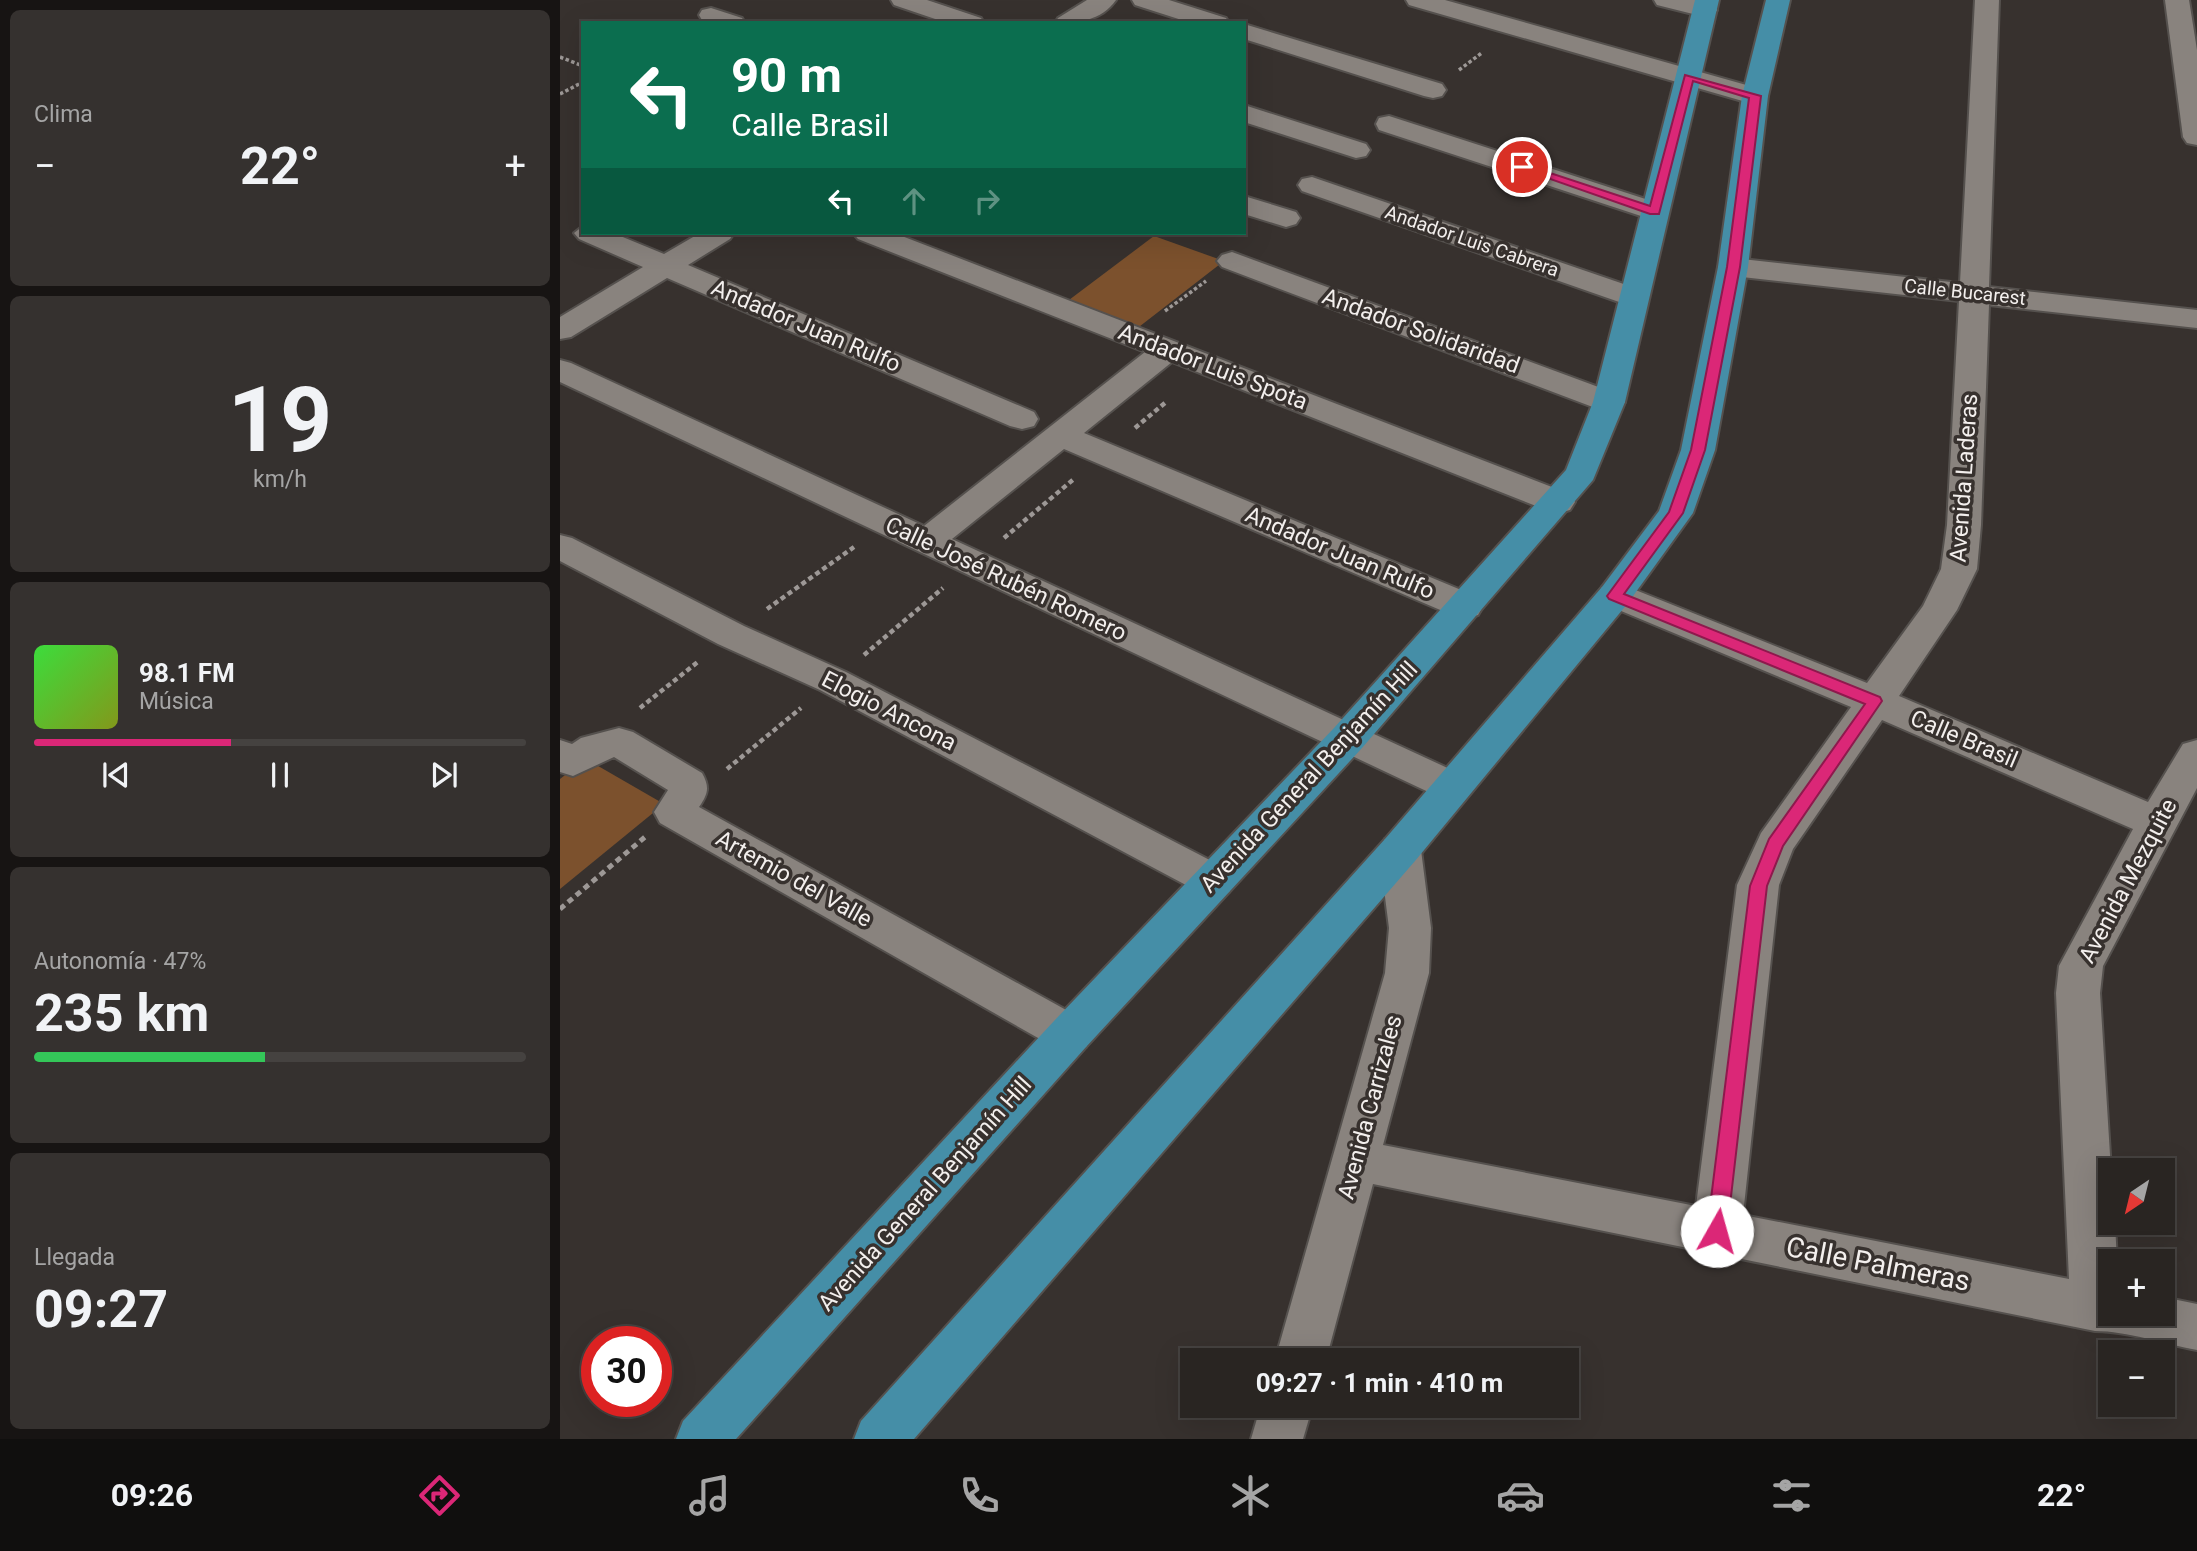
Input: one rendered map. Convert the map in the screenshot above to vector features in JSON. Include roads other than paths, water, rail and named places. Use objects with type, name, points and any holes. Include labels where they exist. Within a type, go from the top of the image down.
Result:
[{"type":"main road","points":[[880,1439],[1400,850],[1615,596],[1676,513],[1698,450],[1733,267],[1755,96],[1778,0]]},
{"type":"main road","name":"Avenida General Benjamín Hill","points":[[702,1439],[1070,1034],[1348,737],[1581,473],[1609,402],[1706,5]]},
{"type":"street","points":[[904,0],[966,21]]},
{"type":"street","points":[[1070,21],[1104,0]]},
{"type":"street","points":[[1144,0],[1211,21]]},
{"type":"street","points":[[1418,0],[1755,96]]},
{"type":"street","points":[[1666,0],[1706,5]]},
{"type":"street","name":"Avenida Laderas","points":[[1717,1231],[1758,886],[1775,844],[1938,610],[1959,569],[1964,525],[1987,0]]},
{"type":"street","points":[[2185,11],[2197,137]]},
{"type":"street","points":[[1246,32],[1433,90]]},
{"type":"street","points":[[1246,114],[1356,150]]},
{"type":"street","points":[[1390,124],[1654,211]]},
{"type":"street","name":"Andador Luis Cabrera","points":[[1312,185],[1633,296]]},
{"type":"street","points":[[1246,205],[1286,218]]},
{"type":"street","points":[[560,220],[581,229]]},
{"type":"street","name":"Andador Juan Rulfo","points":[[594,235],[1023,419]]},
{"type":"street","points":[[560,330],[717,235]]},
{"type":"street","name":"Andador Luis Spota","points":[[873,235],[1558,502]]},
{"type":"street","name":"Andador Solidaridad","points":[[1232,261],[1609,402]]},
{"type":"street","name":"Calle Bucarest","points":[[1733,267],[2197,319]]},
{"type":"street","points":[[927,541],[1169,349]]},
{"type":"street","name":"Calle José Rubén Romero","points":[[560,370],[1452,787]]},
{"type":"street","name":"Andador Juan Rulfo","points":[[1061,435],[1465,606]]},
{"type":"street","name":"Elogio Ancona","points":[[560,546],[731,635],[833,681],[1214,881]]},
{"type":"street","name":"Calle Brasil","points":[[1615,596],[1874,701],[2157,822]]},
{"type":"street","name":"Artemio del Valle","points":[[560,754],[573,762],[595,748],[619,742],[688,783],[688,792],[674,812],[1070,1034]]},
{"type":"street","name":"Avenida Mezquite","points":[[2105,1249],[2078,993],[2081,966],[2157,822],[2197,754]]},
{"type":"street","name":"Avenida Carrizales","points":[[1303,1348],[1407,973],[1410,928],[1400,850]]},
{"type":"street","name":"Calle Palmeras","points":[[1356,1160],[2098,1308]]},
{"type":"street","name":"Calle Palmeras","points":[[2175,1323],[2197,1327]]},
{"type":"street","points":[[1277,1439],[1283,1418]]}]
